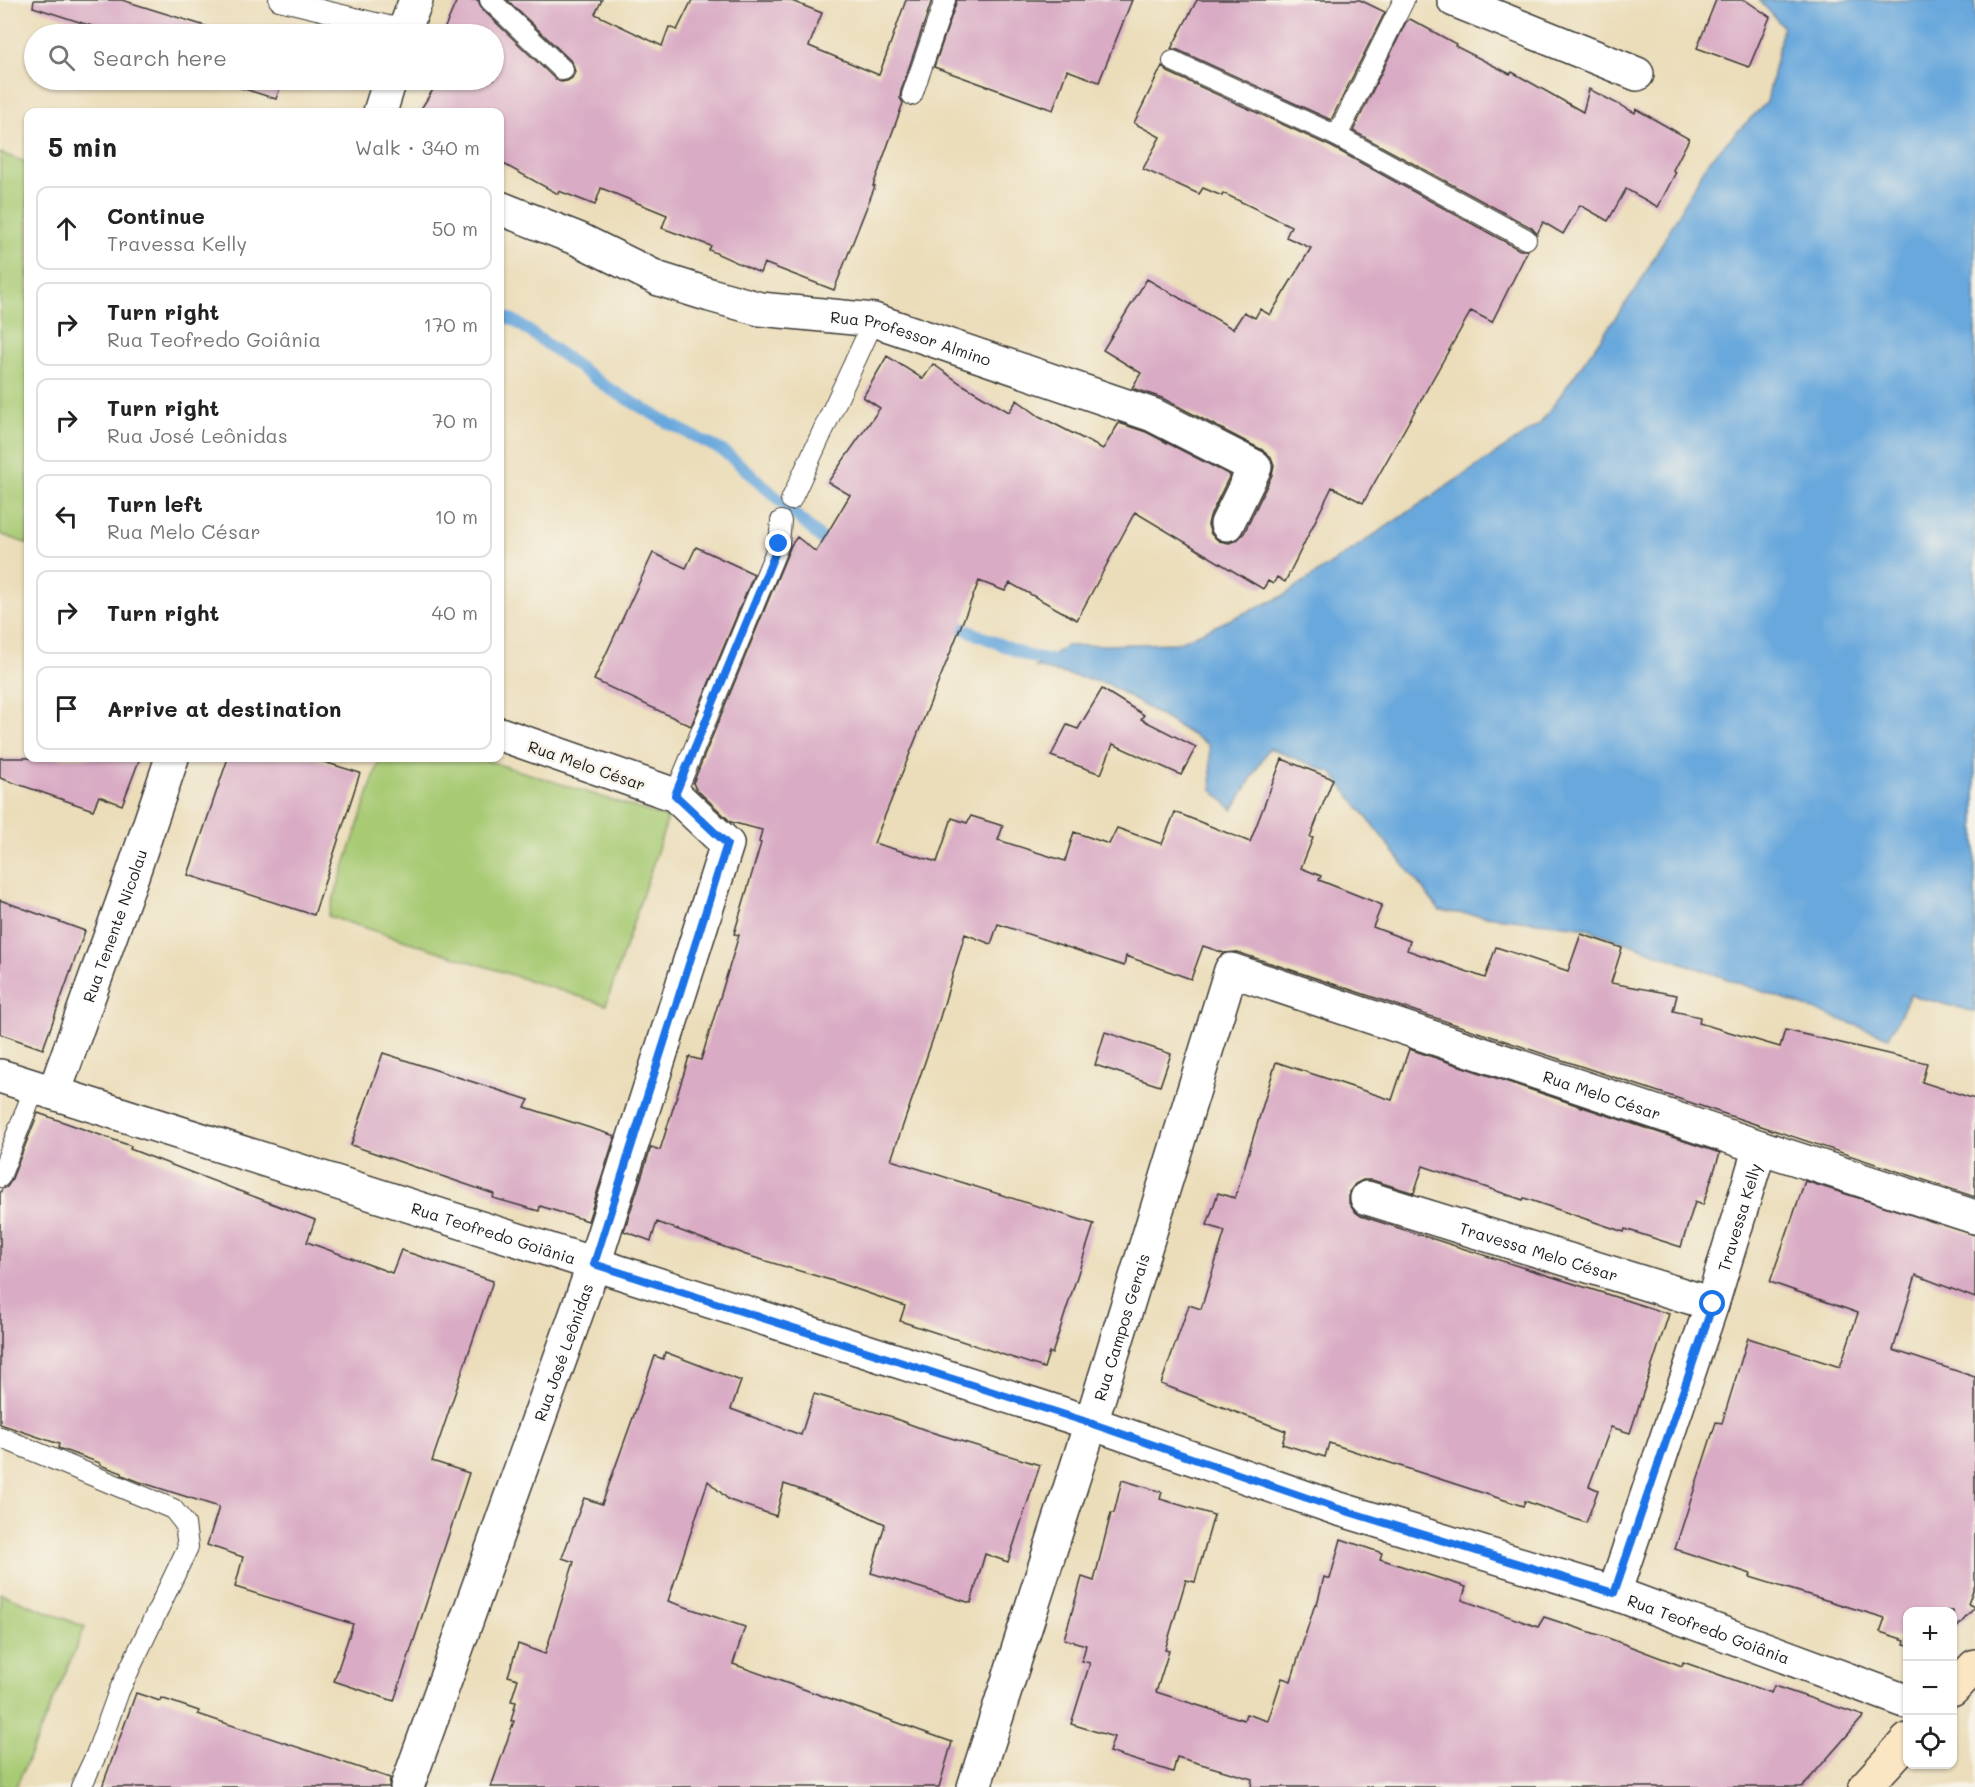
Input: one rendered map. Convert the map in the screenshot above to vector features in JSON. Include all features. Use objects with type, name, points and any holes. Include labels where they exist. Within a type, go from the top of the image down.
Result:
[{"type":"main road","points":[[1957,1686],[1975,1666]]},
{"type":"main road","points":[[1865,1787],[1903,1745]]},
{"type":"street","points":[[1454,0],[1638,74]]},
{"type":"street","points":[[381,108],[387,90]]},
{"type":"street","name":"Rua Professor Almino","points":[[504,210],[578,239],[659,279],[760,309],[874,320],[1153,415],[1256,467],[1227,524]]},
{"type":"street","name":"Rua Melo César","points":[[504,735],[675,795],[727,844]]},
{"type":"street","name":"Rua Tenente Nicolau","points":[[44,1090],[132,876],[171,762]]},
{"type":"street","name":"Rua José Leônidas","points":[[407,1787],[594,1264],[727,844]]},
{"type":"street","name":"Rua Melo César","points":[[1231,970],[1975,1217]]},
{"type":"street","name":"Rua Campos Gerais","points":[[974,1787],[1231,970]]},
{"type":"street","name":"Rua Teofredo Goiânia","points":[[0,1076],[1090,1423],[1336,1508],[1614,1593],[1903,1700]]},
{"type":"street","name":"Travessa Kelly","points":[[1614,1593],[1713,1304],[1760,1147]]},
{"type":"street","name":"Travessa Melo César","points":[[1367,1198],[1713,1304]]},
{"type":"lane","points":[[279,0],[408,21]]},
{"type":"lane","points":[[490,0],[563,70]]},
{"type":"lane","points":[[912,95],[945,0]]},
{"type":"lane","points":[[1337,136],[1404,0]]},
{"type":"lane","points":[[1173,61],[1337,136],[1526,239]]},
{"type":"lane","points":[[791,500],[874,320]]},
{"type":"lane","points":[[675,795],[779,544],[781,521]]},
{"type":"lane","points":[[0,1177],[44,1090]]},
{"type":"lane","points":[[0,1437],[173,1509],[185,1524],[188,1547],[119,1691],[96,1755],[81,1787]]},
{"type":"green space","points":[[0,153],[24,162],[24,543],[0,534]]},
{"type":"green space","points":[[379,762],[492,762],[668,818],[606,1005],[328,916]]},
{"type":"green space","points":[[0,1593],[85,1627],[16,1787],[0,1787]]},
{"type":"water","points":[[1759,0],[1975,0],[1975,1012],[1910,995],[1889,1037],[1582,927],[1440,911],[1332,773],[1269,748],[1233,810],[1212,790],[1209,745],[1108,684],[1035,667],[1066,646],[1177,643],[1281,597],[1540,424],[1638,286],[1709,160],[1767,102],[1783,27]]},
{"type":"building","points":[[34,0],[122,0],[199,24],[86,24],[33,7]]},
{"type":"building","points":[[457,0],[478,0],[482,9],[498,24],[446,24]]},
{"type":"building","points":[[507,0],[602,0],[595,14],[662,46],[669,27],[677,30],[692,0],[789,0],[822,13],[809,46],[879,75],[906,0],[932,0],[901,91],[900,98],[903,103],[873,186],[875,186],[834,290],[764,263],[760,273],[709,250],[711,246],[662,228],[667,215],[601,188],[595,205],[559,191],[558,194],[504,164],[504,108],[422,108],[433,90],[504,90],[504,30],[555,79],[561,82],[572,78],[575,72],[572,62]]},
{"type":"building","points":[[957,0],[1132,0],[1099,82],[1067,70],[1053,110],[934,67]]},
{"type":"building","points":[[1197,0],[1360,0],[1385,12],[1331,120],[1178,50],[1171,49]]},
{"type":"building","points":[[1716,0],[1745,0],[1770,17],[1749,67],[1697,48]]},
{"type":"building","points":[[1410,19],[1456,44],[1455,46],[1510,74],[1512,72],[1583,112],[1589,89],[1635,113],[1636,109],[1689,139],[1673,170],[1676,172],[1658,207],[1626,189],[1608,221],[1580,205],[1563,234],[1543,222],[1537,234],[1532,228],[1353,131],[1406,22]]},
{"type":"building","points":[[1162,66],[1168,72],[1332,147],[1520,250],[1528,250],[1492,322],[1471,311],[1363,503],[1332,487],[1285,582],[1277,577],[1273,584],[1268,581],[1263,589],[1135,512],[1077,620],[1010,583],[1005,591],[979,581],[874,843],[937,862],[952,818],[967,823],[971,816],[1003,826],[998,840],[1065,861],[1074,832],[1109,844],[1117,828],[1162,844],[1175,812],[1250,842],[1282,759],[1333,779],[1310,837],[1313,838],[1301,868],[1321,876],[1319,880],[1382,905],[1373,927],[1410,941],[1407,950],[1485,978],[1496,947],[1568,971],[1581,934],[1622,948],[1611,983],[1677,995],[1673,1011],[1700,1017],[1699,1023],[1780,1047],[1785,1030],[1927,1063],[1922,1082],[1975,1099],[1975,1197],[1237,952],[1224,953],[1203,946],[1191,979],[1126,956],[1124,966],[998,924],[991,944],[965,934],[937,1027],[891,1160],[1094,1224],[1052,1354],[1049,1352],[1044,1368],[900,1321],[905,1306],[830,1280],[746,1255],[657,1222],[651,1241],[624,1231],[651,1147],[660,1150],[689,1057],[701,1060],[739,935],[734,934],[761,843],[759,842],[762,830],[731,822],[696,789],[693,783],[791,545],[797,537],[816,552],[850,495],[828,482],[880,408],[863,397],[887,356],[923,379],[933,364],[1009,412],[1017,400],[1039,416],[1103,449],[1119,423],[1146,432],[1230,475],[1208,525],[1211,534],[1219,541],[1229,543],[1237,540],[1244,533],[1272,475],[1274,465],[1271,457],[1264,451],[1162,398],[1132,388],[1141,373],[1103,350],[1147,279],[1233,329],[1244,312],[1255,318],[1260,309],[1270,315],[1311,248],[1286,237],[1291,226],[1223,193],[1222,196],[1203,188],[1199,194],[1143,169],[1160,137],[1134,123]]},
{"type":"building","points":[[248,90],[279,90],[276,99]]},
{"type":"building","points":[[696,547],[754,574],[691,726],[594,680],[653,553],[686,568]]},
{"type":"building","points":[[1102,689],[1144,715],[1141,719],[1196,747],[1181,775],[1113,744],[1101,774],[1051,756],[1067,725],[1078,729]]},
{"type":"building","points":[[0,758],[24,758],[24,762],[138,762],[122,805],[99,796],[93,810],[0,778]]},
{"type":"building","points":[[227,762],[324,762],[360,773],[314,915],[188,875]]},
{"type":"building","points":[[0,900],[85,931],[43,1049],[0,1034]]},
{"type":"building","points":[[1105,1032],[1171,1054],[1160,1086],[1095,1065]]},
{"type":"building","points":[[1409,1049],[1720,1153],[1703,1205],[1695,1202],[1681,1247],[1625,1229],[1624,1232],[1423,1166],[1414,1193],[1372,1180],[1363,1180],[1355,1184],[1349,1192],[1349,1203],[1361,1216],[1669,1314],[1630,1433],[1611,1427],[1589,1486],[1598,1490],[1586,1523],[1525,1501],[1523,1506],[1329,1443],[1325,1457],[1282,1444],[1286,1431],[1161,1384],[1189,1305],[1201,1309],[1225,1231],[1207,1225],[1218,1193],[1235,1198],[1276,1062],[1392,1100]]},
{"type":"building","points":[[383,1053],[529,1100],[525,1107],[615,1136],[588,1221],[540,1206],[539,1211],[493,1198],[494,1194],[351,1145]]},
{"type":"building","points":[[38,1113],[131,1146],[130,1149],[315,1220],[307,1242],[392,1273],[401,1250],[493,1281],[432,1461],[469,1473],[394,1701],[334,1681],[353,1624],[235,1587],[243,1557],[207,1545],[219,1507],[140,1482],[100,1465],[100,1463],[58,1448],[59,1444],[0,1424],[0,1194],[11,1181]]},
{"type":"building","points":[[1805,1181],[1975,1235],[1975,1298],[1916,1275],[1893,1350],[1975,1377],[1975,1585],[1968,1604],[1975,1607],[1957,1627],[1957,1607],[1903,1607],[1903,1639],[1880,1632],[1885,1618],[1750,1577],[1751,1574],[1675,1549],[1716,1422],[1722,1423],[1748,1338],[1840,1367],[1858,1313],[1770,1282]]},
{"type":"building","points":[[665,1352],[741,1381],[731,1409],[801,1435],[814,1394],[1040,1465],[1008,1562],[985,1554],[971,1603],[871,1573],[885,1524],[840,1503],[784,1484],[776,1516],[729,1500],[708,1481],[668,1601],[745,1627],[733,1664],[952,1742],[939,1787],[491,1787],[514,1721],[511,1721],[516,1702],[511,1701],[518,1679],[508,1676],[518,1644],[545,1654],[574,1562],[562,1558],[584,1498],[602,1504],[655,1356],[663,1359]]},
{"type":"building","points":[[1122,1480],[1162,1492],[1160,1499],[1214,1515],[1195,1582],[1186,1580],[1165,1650],[1169,1651],[1156,1692],[1244,1720],[1246,1714],[1268,1721],[1282,1678],[1291,1681],[1324,1577],[1330,1579],[1341,1539],[1382,1553],[1380,1559],[1466,1587],[1462,1600],[1538,1627],[1544,1617],[1682,1666],[1683,1662],[1771,1693],[1774,1686],[1864,1716],[1802,1787],[1251,1787],[1252,1779],[1177,1757],[1173,1772],[1109,1752],[1114,1737],[1071,1724],[1090,1663],[1082,1661],[1086,1645],[1064,1639],[1082,1577],[1094,1581]]},
{"type":"building","points":[[136,1693],[160,1701],[161,1698],[199,1711],[198,1714],[390,1778],[389,1787],[102,1787]]},
{"type":"waterway","points":[[504,317],[515,321],[608,388],[723,451],[835,551]]},
{"type":"waterway","points":[[945,621],[1028,656],[1061,662]]},
{"type":"route","points":[[779,544],[675,795],[727,844],[594,1264],[1090,1423],[1336,1508],[1614,1593],[1713,1304]]}]
